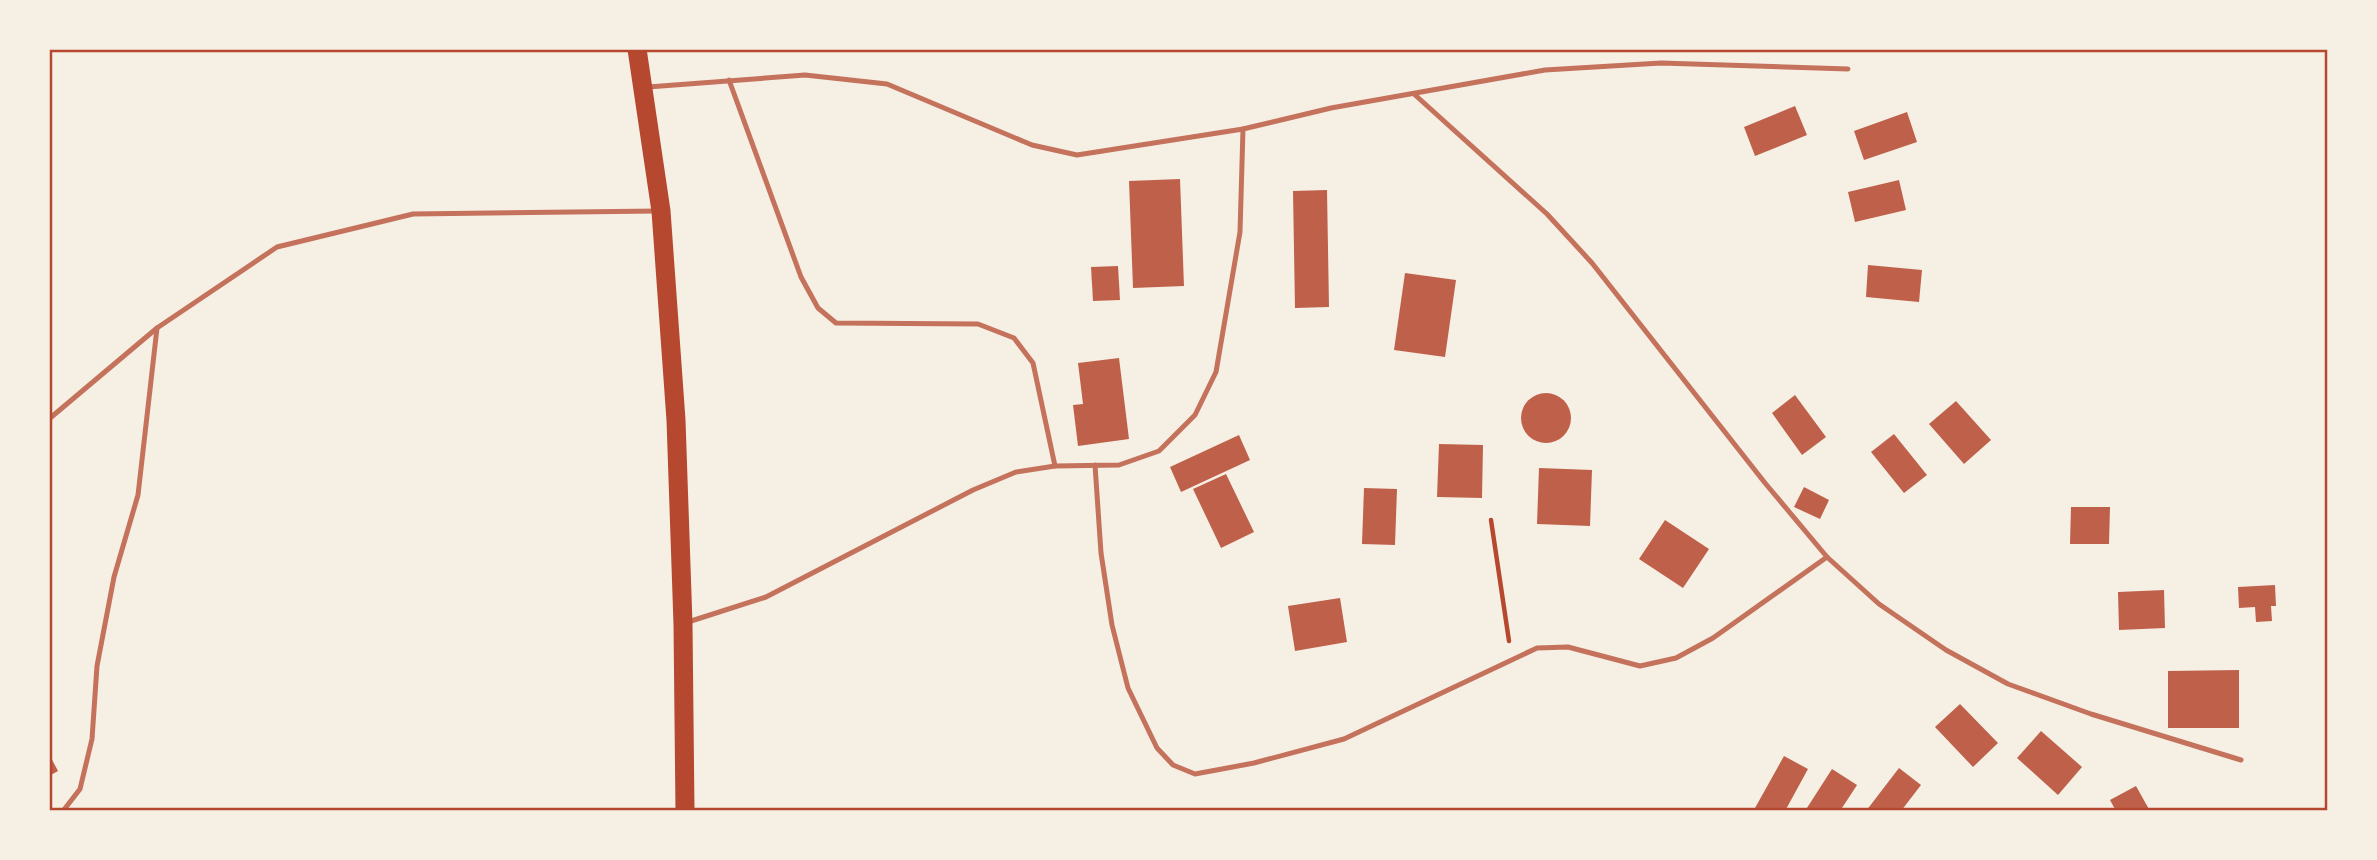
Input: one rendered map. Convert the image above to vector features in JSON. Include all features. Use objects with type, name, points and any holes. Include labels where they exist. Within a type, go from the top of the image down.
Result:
[{"type":"highway","points":[[637,49],[661,211],[676,420],[683,624],[685,811]]},
{"type":"lane","points":[[642,87],[805,75],[887,83],[1032,145],[1077,155],[1243,129],[1331,108],[1545,70],[1648,64],[1848,69]]},
{"type":"lane","points":[[729,80],[802,277],[818,308],[836,323],[978,324],[1014,338],[1032,363],[1055,466]]},
{"type":"lane","points":[[1414,94],[1547,215],[1592,263],[1765,483],[1827,557],[1879,604],[1946,650],[2008,684],[2241,760]]},
{"type":"lane","points":[[683,624],[766,597],[1016,472],[1055,466],[1119,465],[1159,451],[1195,415],[1216,372],[1240,232],[1243,129]]},
{"type":"lane","points":[[49,419],[157,328],[277,247],[413,215],[661,211]]},
{"type":"lane","points":[[63,811],[80,789],[92,739],[97,666],[114,578],[138,495],[157,328]]},
{"type":"lane","points":[[1095,465],[1101,553],[1112,625],[1128,688],[1157,748],[1173,765],[1195,774],[1254,763],[1344,740],[1537,648],[1568,647],[1640,666],[1676,658],[1713,638],[1827,557]]},
{"type":"path","points":[[1491,520],[1512,659]]},
{"type":"building","points":[[1795,106],[1807,135],[1755,156],[1744,127]]},
{"type":"building","points":[[1907,112],[1917,142],[1864,160],[1854,131]]},
{"type":"building","points":[[1180,179],[1184,286],[1133,288],[1129,181]]},
{"type":"building","points":[[1899,180],[1906,210],[1855,222],[1848,192]]},
{"type":"building","points":[[1327,190],[1329,307],[1295,308],[1293,191]]},
{"type":"building","points":[[1868,265],[1922,270],[1919,302],[1866,297]]},
{"type":"building","points":[[1118,266],[1120,300],[1093,301],[1091,267]]},
{"type":"building","points":[[1405,273],[1456,280],[1445,357],[1394,350]]},
{"type":"building","points":[[1119,358],[1129,439],[1078,446],[1073,405],[1083,404],[1078,363]]},
{"type":"building","points":[[1546,393],[1564,400],[1571,418],[1564,436],[1546,443],[1528,436],[1521,418],[1528,400]]},
{"type":"building","points":[[1795,395],[1826,437],[1802,455],[1772,413]]},
{"type":"building","points":[[1956,401],[1991,440],[1964,464],[1929,424]]},
{"type":"building","points":[[1894,434],[1927,475],[1904,493],[1871,452]]},
{"type":"building","points":[[1239,435],[1250,460],[1181,492],[1170,467]]},
{"type":"building","points":[[1439,444],[1483,445],[1482,498],[1437,497]]},
{"type":"building","points":[[1539,468],[1592,470],[1590,526],[1537,524]]},
{"type":"building","points":[[1226,474],[1254,532],[1221,548],[1193,489]]},
{"type":"building","points":[[1804,487],[1829,500],[1820,519],[1794,507]]},
{"type":"building","points":[[1364,488],[1397,489],[1395,545],[1362,544]]},
{"type":"building","points":[[2071,507],[2110,507],[2109,544],[2070,544]]},
{"type":"building","points":[[1665,520],[1709,549],[1683,588],[1639,559]]},
{"type":"building","points":[[2275,585],[2276,606],[2271,606],[2272,621],[2256,622],[2255,607],[2239,608],[2238,587]]},
{"type":"building","points":[[2164,590],[2165,628],[2119,630],[2118,592]]},
{"type":"building","points":[[1340,598],[1347,642],[1295,651],[1288,606]]},
{"type":"building","points":[[2239,670],[2239,728],[2168,728],[2168,671]]},
{"type":"building","points":[[1960,704],[1998,743],[1973,767],[1935,727]]},
{"type":"building","points":[[2041,731],[2082,767],[2058,795],[2017,758]]},
{"type":"building","points":[[49,754],[58,771],[49,776]]},
{"type":"building","points":[[1784,756],[1808,769],[1785,811],[1760,811],[1755,808]]},
{"type":"building","points":[[1899,768],[1921,785],[1901,811],[1866,811]]},
{"type":"building","points":[[1832,769],[1857,785],[1840,811],[1805,811]]},
{"type":"building","points":[[2136,786],[2150,811],[2116,811],[2110,800]]}]
